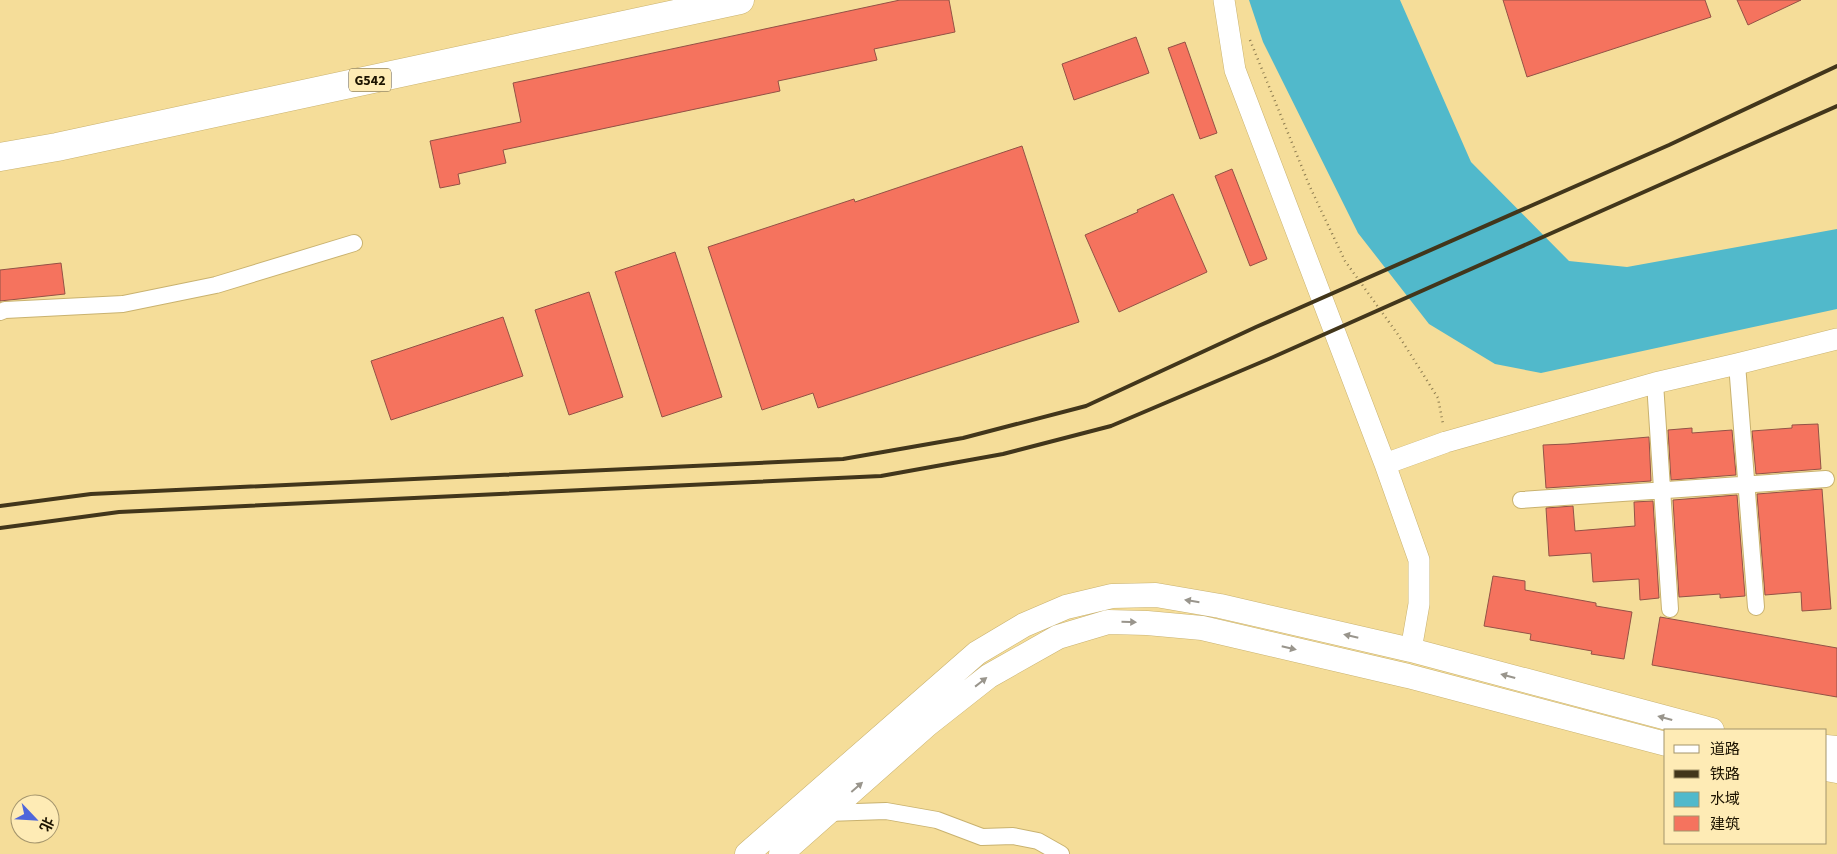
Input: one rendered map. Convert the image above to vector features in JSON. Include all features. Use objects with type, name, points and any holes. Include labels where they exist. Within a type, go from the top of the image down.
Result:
[{"type":"highway","name":"G542","points":[[0,157],[76,143],[740,0]]},
{"type":"main road","points":[[747,854],[977,653],[1024,625],[1066,607],[1112,596],[1156,595],[1220,606],[1411,650],[1708,729]]},
{"type":"main road","points":[[781,854],[928,724],[989,676],[1058,637],[1108,622],[1202,628],[1408,676],[1664,743]]},
{"type":"street","points":[[1224,0],[1235,70],[1386,464],[1419,560],[1419,604],[1411,650]]},
{"type":"street","points":[[0,312],[5,310],[123,304],[216,285],[354,243]]},
{"type":"street","points":[[1386,464],[1446,442],[1654,383],[1837,339]]},
{"type":"street","points":[[1737,364],[1756,607]]},
{"type":"street","points":[[1654,383],[1670,609]]},
{"type":"street","points":[[1521,500],[1826,479]]},
{"type":"street","points":[[827,813],[886,811],[912,815],[937,820],[982,837],[1014,836],[1038,841],[1061,854]]},
{"type":"path","points":[[1246,32],[1310,187],[1345,261],[1399,336],[1438,398],[1446,442]]},
{"type":"water","points":[[1249,0],[1400,0],[1471,162],[1569,261],[1627,267],[1837,229],[1837,309],[1541,373],[1495,364],[1429,324],[1358,233],[1263,42]]},
{"type":"building","points":[[900,0],[949,0],[955,32],[874,49],[877,60],[778,81],[780,91],[503,150],[506,163],[458,174],[460,184],[440,188],[430,141],[521,122],[513,83]]},
{"type":"building","points":[[1503,0],[1705,0],[1711,17],[1527,77]]},
{"type":"building","points":[[1737,0],[1801,0],[1748,25]]},
{"type":"building","points":[[1136,37],[1149,73],[1074,100],[1062,64]]},
{"type":"building","points":[[1185,42],[1217,133],[1200,139],[1168,48]]},
{"type":"building","points":[[1022,146],[1079,322],[818,408],[813,393],[762,410],[708,247],[854,199],[855,202]]},
{"type":"building","points":[[1232,169],[1267,259],[1250,266],[1215,176]]},
{"type":"building","points":[[1173,194],[1207,272],[1119,312],[1085,235],[1138,212],[1137,210]]},
{"type":"building","points":[[675,252],[722,397],[662,417],[615,272]]},
{"type":"building","points":[[61,263],[65,294],[0,301],[0,270]]},
{"type":"building","points":[[589,292],[623,397],[569,415],[535,310]]},
{"type":"building","points":[[503,317],[523,376],[391,420],[371,361]]},
{"type":"building","points":[[1818,424],[1821,469],[1756,474],[1752,431],[1792,428],[1792,425]]},
{"type":"building","points":[[1692,428],[1692,433],[1732,430],[1736,475],[1671,480],[1668,430]]},
{"type":"building","points":[[1649,437],[1651,481],[1546,488],[1543,445]]},
{"type":"building","points":[[1822,489],[1831,609],[1802,611],[1801,592],[1765,595],[1757,494]]},
{"type":"building","points":[[1737,495],[1745,596],[1720,598],[1720,594],[1679,597],[1673,500]]},
{"type":"building","points":[[1653,501],[1659,598],[1640,600],[1639,579],[1593,582],[1591,553],[1549,556],[1546,508],[1573,506],[1575,531],[1635,526],[1634,502]]},
{"type":"building","points":[[1493,576],[1525,581],[1525,590],[1596,603],[1596,606],[1632,612],[1624,659],[1591,654],[1592,651],[1530,640],[1531,634],[1484,626]]},
{"type":"building","points":[[1660,617],[1837,648],[1837,697],[1652,665]]},
{"type":"railway","points":[[0,506],[91,494],[843,459],[963,438],[1086,406],[1256,327],[1669,145],[1837,66]]},
{"type":"railway","points":[[0,528],[119,512],[881,476],[1003,454],[1111,426],[1271,358],[1837,106]]}]
